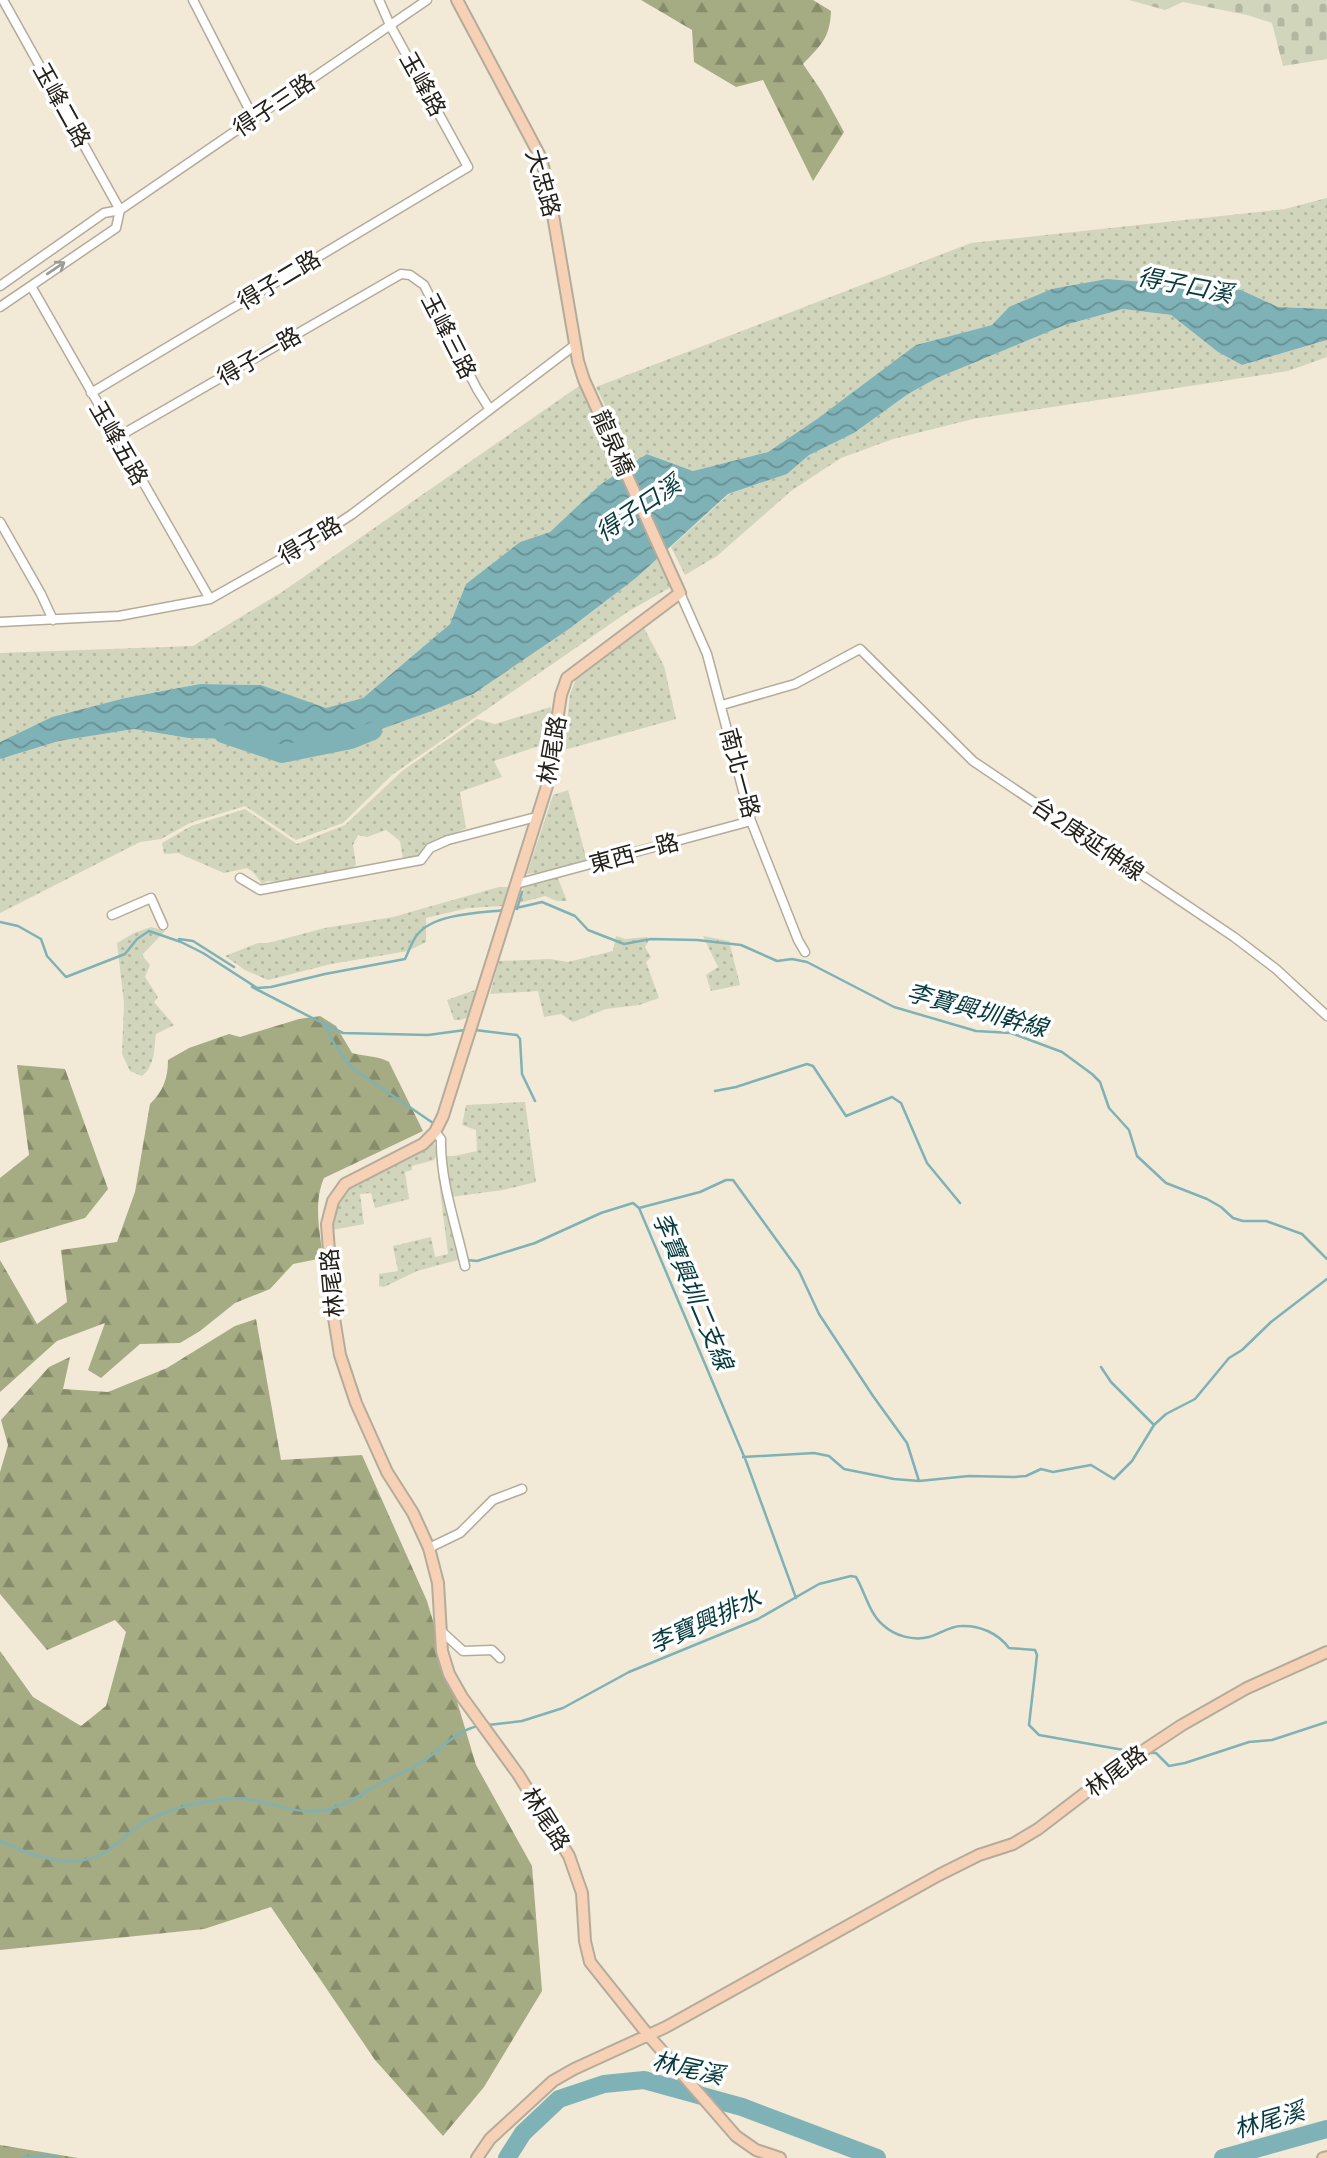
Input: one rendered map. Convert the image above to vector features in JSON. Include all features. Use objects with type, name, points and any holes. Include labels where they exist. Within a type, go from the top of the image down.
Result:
[{"type":"street","name":"玉峰二路","points":[[3,0],[120,210]]},
{"type":"street","points":[[193,0],[254,119]]},
{"type":"street","name":"玉峰路","points":[[379,0],[468,167]]},
{"type":"street","name":"得子三路","points":[[120,210],[427,0]]},
{"type":"street","name":"大忠路","points":[[457,0],[540,156],[547,180],[575,345],[584,380]]},
{"type":"street","name":"得子二路","points":[[91,393],[468,167]]},
{"type":"street","points":[[0,286],[104,213],[120,210],[116,228],[0,307]]},
{"type":"street","name":"玉峰三路","points":[[401,274],[410,275],[424,285],[489,408]]},
{"type":"street","name":"得子一路","points":[[116,438],[401,274]]},
{"type":"street","name":"玉峰五路","points":[[30,286],[210,599]]},
{"type":"street","name":"得子路","points":[[0,622],[119,616],[210,599],[295,551],[351,515],[575,345]]},
{"type":"street","name":"龍泉橋","points":[[584,380],[678,587]]},
{"type":"street","points":[[0,522],[53,620]]},
{"type":"street","name":"南北一路","points":[[678,587],[707,654],[751,821],[798,940],[805,951]]},
{"type":"street","name":"林尾路","points":[[649,2036],[590,1962],[585,1941],[582,1893],[569,1856],[518,1774],[462,1697],[449,1674],[439,1629],[438,1583],[429,1548],[413,1513],[387,1472],[356,1403],[340,1355],[334,1318],[327,1224],[333,1201],[345,1184],[422,1144],[435,1132],[454,1082],[547,786],[561,695],[567,678],[678,587]]},
{"type":"street","name":"台2庚延伸線","points":[[722,705],[795,684],[860,649],[973,761],[1234,937],[1276,968],[1327,1016]]},
{"type":"street","points":[[240,878],[260,890],[421,860],[430,848],[448,840],[536,817]]},
{"type":"street","name":"東西一路","points":[[516,884],[751,821]]},
{"type":"street","points":[[112,915],[150,898],[163,925]]},
{"type":"street","points":[[435,1132],[440,1139],[446,1184],[465,1266]]},
{"type":"street","points":[[429,1548],[460,1533],[494,1500],[522,1489]]},
{"type":"street","points":[[439,1629],[463,1651],[492,1650],[500,1658]]},
{"type":"street","name":"林尾路","points":[[477,2158],[490,2138],[553,2081],[649,2036],[939,1875],[979,1855],[1013,1844],[1038,1829],[1123,1764],[1182,1725],[1247,1688],[1327,1652]]},
{"type":"street","points":[[649,2036],[736,2136],[756,2150],[780,2158]]},
{"type":"green space","points":[[641,0],[813,0],[831,11],[829,28],[823,40],[803,64],[844,132],[813,181],[763,80],[736,87],[694,62],[692,30]]},
{"type":"green space","points":[[1129,0],[1327,0],[1327,59],[1283,66],[1272,23],[1247,15],[1183,2],[1165,10]]},
{"type":"green space","points":[[1327,198],[1327,309],[1278,307],[1241,290],[1009,307],[992,325],[920,344],[768,452],[693,471],[648,454],[634,463],[596,387],[971,243],[1285,209]]},
{"type":"green space","points":[[1123,309],[1171,315],[1218,352],[1242,365],[1327,340],[1327,357],[1288,371],[973,419],[893,439],[841,458],[791,491],[717,556],[685,575],[671,547],[729,494],[787,474],[808,455],[854,433],[908,394],[937,378],[1065,325]]},
{"type":"green space","points":[[582,384],[619,472],[601,484],[550,532],[520,542],[466,584],[450,624],[363,698],[326,709],[261,685],[200,684],[125,698],[52,717],[0,742],[0,653],[193,646],[282,592]]},
{"type":"green space","points":[[659,557],[671,587],[629,611],[392,775],[343,823],[296,840],[245,806],[190,823],[161,839],[140,842],[0,913],[0,759],[59,741],[134,729],[188,738],[230,739],[293,749],[348,741],[473,693],[569,629]]},
{"type":"green space","points":[[644,628],[664,666],[676,719],[564,750],[570,694],[576,679]]},
{"type":"green space","points":[[551,707],[552,730],[544,735],[542,745],[494,761],[502,777],[460,792],[466,828],[425,847],[418,857],[403,859],[400,841],[386,830],[367,837],[358,835],[353,845],[356,864],[352,869],[262,884],[247,868],[224,873],[178,853],[164,854],[162,843],[191,826],[245,809],[297,844],[345,825],[402,771],[477,719],[495,724]]},
{"type":"green space","points":[[568,790],[587,861],[556,870],[527,874],[553,795]]},
{"type":"green space","points":[[557,876],[567,901],[557,901],[545,896],[519,903],[524,884]]},
{"type":"green space","points":[[499,887],[510,887],[502,906],[468,908],[426,918],[426,942],[408,951],[331,964],[268,980],[245,970],[225,956],[258,943],[393,917]]},
{"type":"green space","points":[[151,927],[165,931],[142,955],[150,965],[145,977],[158,997],[154,1002],[174,1025],[156,1034],[152,1062],[142,1076],[130,1071],[122,1054],[124,1003],[117,943]]},
{"type":"green space","points":[[616,936],[625,939],[647,937],[649,940],[645,947],[651,957],[646,962],[659,998],[639,1005],[606,1009],[573,1022],[561,1014],[544,1017],[538,991],[490,994],[499,961],[550,959],[568,962],[613,951]]},
{"type":"green space","points":[[703,936],[729,941],[740,985],[711,991],[706,975],[718,967]]},
{"type":"green space","points":[[479,990],[470,1016],[454,1020],[447,1000]]},
{"type":"green space","points":[[320,1016],[336,1026],[352,1053],[389,1062],[423,1131],[324,1178],[318,1207],[323,1258],[293,1264],[270,1289],[235,1303],[180,1343],[140,1344],[101,1378],[88,1370],[105,1323],[57,1341],[0,1392],[0,1260],[37,1324],[67,1302],[61,1250],[117,1242],[135,1192],[150,1104],[164,1084],[168,1060],[189,1048],[229,1034],[240,1037],[299,1019]]},
{"type":"green space","points":[[17,1065],[65,1069],[108,1189],[85,1218],[0,1243],[0,1178],[29,1155]]},
{"type":"green space","points":[[525,1102],[536,1182],[503,1190],[451,1197],[444,1156],[477,1151],[476,1130],[462,1125],[466,1105]]},
{"type":"green space","points":[[433,1140],[438,1153],[434,1160],[412,1166],[412,1170],[405,1172],[409,1199],[375,1208],[371,1193],[360,1194],[364,1224],[332,1230],[334,1208],[345,1188],[373,1170]]},
{"type":"green space","points":[[441,1173],[461,1259],[417,1271],[384,1287],[379,1286],[379,1274],[398,1271],[393,1246],[431,1237],[435,1257],[448,1254],[438,1174]]},
{"type":"green space","points":[[256,1319],[281,1460],[362,1455],[427,1601],[476,1765],[532,1866],[542,1991],[484,2087],[443,2136],[375,2060],[271,1907],[204,1929],[0,1950],[0,1651],[33,1697],[81,1726],[106,1706],[126,1632],[115,1620],[47,1650],[0,1594],[0,1472],[8,1445],[1,1420],[49,1367],[70,1357],[63,1389],[108,1392],[167,1368],[235,1326]]},
{"type":"green space","points":[[0,2145],[78,2158],[0,2158]]},
{"type":"water","points":[[1107,279],[1241,290],[1278,307],[1327,309],[1327,340],[1242,365],[1218,352],[1171,315],[1123,309],[1065,325],[937,378],[908,394],[854,433],[809,455],[787,474],[728,494],[636,578],[569,629],[473,694],[348,741],[293,749],[230,739],[188,738],[134,729],[59,741],[0,759],[0,742],[52,717],[125,698],[200,684],[261,685],[326,708],[363,698],[450,624],[466,584],[520,542],[550,532],[601,484],[647,454],[693,471],[768,452],[916,345],[992,325],[1009,307],[1052,289]]},
{"type":"waterway","name":"得子口溪","points":[[223,734],[282,754],[351,740],[373,731]]},
{"type":"waterway","points":[[517,909],[522,892]]},
{"type":"waterway","name":"李寶興圳幹線","points":[[512,909],[542,902],[575,916],[588,930],[624,944],[651,939],[697,940],[741,945],[777,961],[792,959],[807,962],[894,1007],[976,1031],[1011,1033],[1062,1052],[1100,1082],[1109,1108],[1129,1130],[1137,1156],[1166,1183],[1207,1199],[1233,1218],[1266,1221],[1302,1234],[1327,1259]]},
{"type":"waterway","name":"李寶興圳幹線","points":[[0,922],[18,926],[41,939],[47,956],[66,977],[125,954],[137,939],[149,931],[203,953],[257,988],[405,959],[417,935],[435,922],[458,915],[506,910]]},
{"type":"waterway","points":[[179,939],[193,941],[234,967]]},
{"type":"waterway","name":"李寶興圳二支線","points":[[252,987],[324,1024],[352,1068],[436,1125]]},
{"type":"waterway","points":[[324,1024],[343,1033],[428,1035],[465,1030]]},
{"type":"waterway","points":[[475,1030],[517,1035],[520,1039],[522,1074],[535,1101]]},
{"type":"waterway","points":[[715,1091],[807,1064],[813,1066],[846,1116],[892,1097],[901,1103],[927,1163],[960,1203]]},
{"type":"waterway","points":[[639,1208],[733,1180],[799,1271],[819,1314],[907,1443],[919,1481],[969,1476],[1026,1476],[1041,1469],[1053,1472],[1091,1465],[1114,1479],[1132,1461],[1154,1425],[1166,1414],[1195,1399],[1229,1358],[1327,1279]]},
{"type":"waterway","name":"李寶興圳二支線","points":[[467,1260],[477,1261],[535,1243],[601,1213],[633,1203],[639,1208],[746,1461],[796,1598]]},
{"type":"waterway","points":[[1101,1367],[1111,1382],[1154,1425]]},
{"type":"waterway","points":[[743,1457],[814,1453],[829,1456],[844,1469],[919,1481]]},
{"type":"waterway","name":"李寶興排水","points":[[488,1725],[522,1721],[563,1708],[629,1672],[758,1619],[819,1584],[851,1576],[856,1577],[878,1620],[899,1635],[923,1638],[953,1627],[968,1626],[994,1634],[1009,1648],[1035,1650],[1037,1655],[1029,1725],[1039,1735],[1135,1752]]},
{"type":"waterway","name":"李寶興排水","points":[[1149,1753],[1156,1753],[1169,1766],[1249,1742],[1272,1740],[1327,1722]]},
{"type":"waterway","name":"李寶興排水","points":[[0,1841],[37,1856],[76,1861],[102,1854],[149,1820],[204,1802],[240,1799],[294,1810],[322,1811],[348,1802],[415,1766],[456,1736],[478,1726]]},
{"type":"waterway","name":"林尾溪","points":[[507,2158],[523,2133],[559,2099],[604,2084],[644,2080],[742,2107],[877,2158]]},
{"type":"waterway","name":"林尾溪","points":[[1223,2158],[1327,2129]]},
{"type":"waterway","points":[[22,2158],[46,2155],[60,2158]]}]
